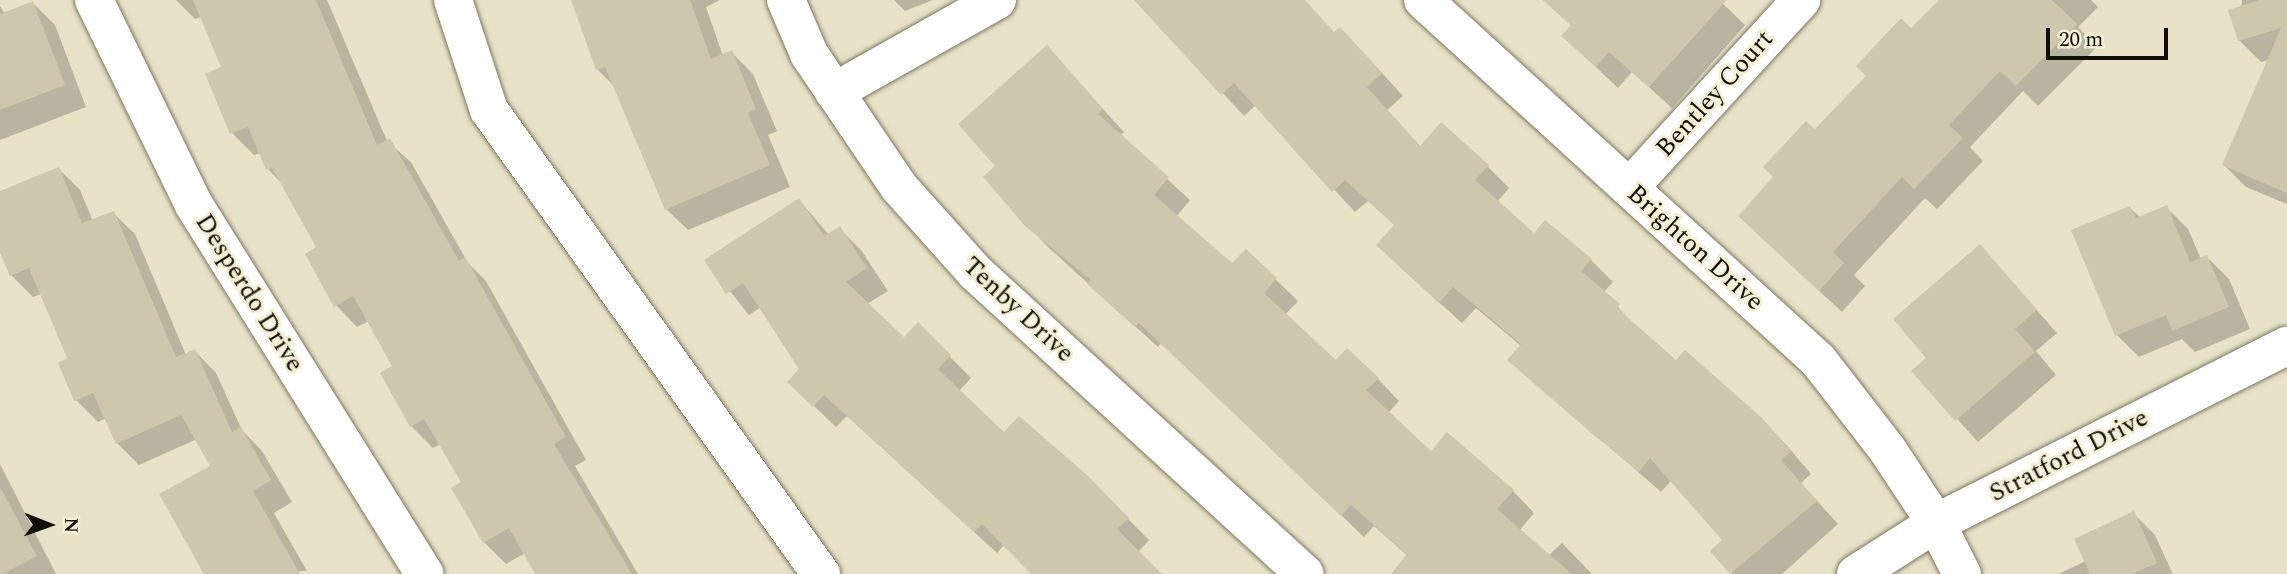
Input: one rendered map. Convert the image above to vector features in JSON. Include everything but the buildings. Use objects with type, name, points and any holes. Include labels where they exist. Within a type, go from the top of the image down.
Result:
[{"type":"street","name":"Desperdo Drive","points":[[94,0],[194,205],[425,574]]},
{"type":"street","points":[[453,0],[489,110],[821,574]]},
{"type":"street","name":"Tenby Drive","points":[[786,0],[809,54],[899,187],[975,272],[1305,574]]},
{"type":"street","points":[[834,92],[997,0]]},
{"type":"street","name":"Brighton Drive","points":[[1423,0],[1818,360],[1887,449],[1936,523],[1962,574]]},
{"type":"street","name":"Bentley Court","points":[[1629,188],[1801,0]]},
{"type":"street","name":"Stratford Drive","points":[[1856,574],[1936,523],[2287,346]]}]
